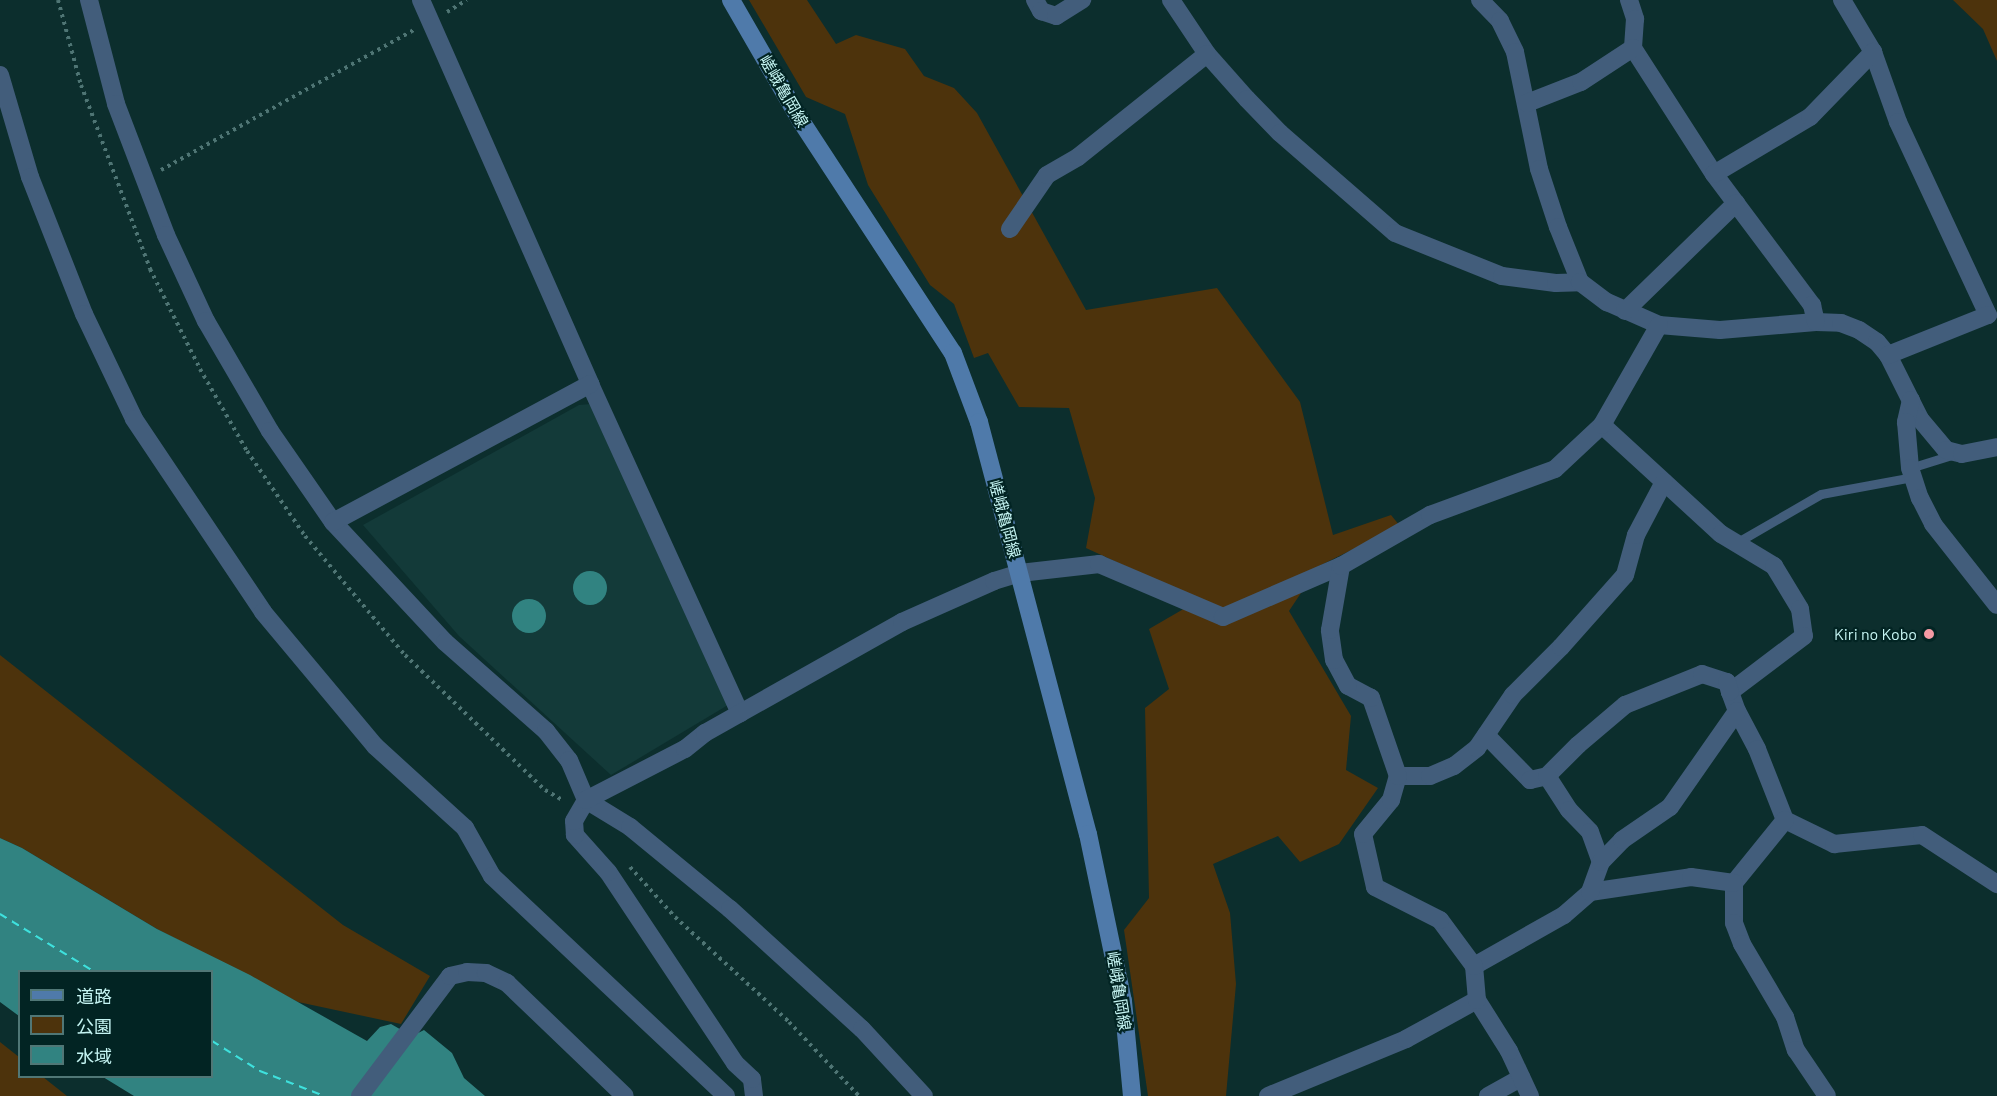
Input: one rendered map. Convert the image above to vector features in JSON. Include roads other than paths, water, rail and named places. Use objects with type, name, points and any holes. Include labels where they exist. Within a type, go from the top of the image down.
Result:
[{"type":"main road","name":"嵯峨亀岡線","points":[[731,0],[801,121],[953,353],[979,422],[1020,573],[1100,890],[1123,1000],[1132,1096]]},
{"type":"street","points":[[89,0],[116,104],[166,235],[206,321],[270,431],[333,522],[445,642],[546,731],[569,760],[586,800],[630,827],[730,909],[862,1029],[924,1096]]},
{"type":"street","points":[[421,0],[590,384],[740,713]]},
{"type":"street","points":[[1035,0],[1041,11],[1056,16],[1082,0]]},
{"type":"street","points":[[1171,0],[1207,54],[1280,133],[1395,233],[1502,276],[1556,283],[1580,282]]},
{"type":"street","points":[[1480,0],[1500,21],[1515,52],[1539,169],[1558,227],[1580,282],[1607,302],[1659,325],[1720,330],[1816,322],[1841,323],[1859,330],[1878,342],[1888,355],[1920,419],[1946,450],[1957,453],[1997,447]]},
{"type":"street","points":[[1629,0],[1635,19],[1633,48],[1714,174],[1812,305],[1816,322]]},
{"type":"street","points":[[1842,0],[1873,52],[1898,122],[1992,320],[1888,355]]},
{"type":"street","points":[[1527,103],[1581,82],[1633,48]]},
{"type":"street","points":[[1714,174],[1810,117],[1873,52]]},
{"type":"street","points":[[1010,229],[1047,175],[1078,158],[1207,54]]},
{"type":"street","points":[[0,75],[30,177],[84,314],[134,419],[262,612],[375,746],[465,828],[492,876],[726,1096]]},
{"type":"street","points":[[1625,310],[1736,203]]},
{"type":"street","points":[[754,1096],[752,1079],[735,1063],[608,872],[575,835],[574,821],[586,800],[685,749],[705,733],[902,622],[994,580],[1020,573],[1099,564],[1223,617],[1341,566],[1430,515],[1555,469],[1602,425],[1659,325]]},
{"type":"street","points":[[333,522],[590,384]]},
{"type":"street","points":[[1911,400],[1906,422],[1911,472],[1932,524],[1997,605]]},
{"type":"street","points":[[1602,425],[1721,534],[1774,566],[1800,609],[1804,636],[1730,692]]},
{"type":"street","points":[[1398,776],[1430,776],[1454,766],[1477,748],[1514,695],[1561,647],[1625,575],[1636,535],[1664,482]]},
{"type":"street","points":[[1341,566],[1330,630],[1334,660],[1348,686],[1371,698],[1398,776],[1391,800],[1363,834],[1375,888],[1440,920],[1474,966],[1477,1000],[1509,1051],[1530,1096]]},
{"type":"street","points":[[1486,735],[1530,780],[1547,776],[1578,745],[1625,705],[1702,674],[1726,682],[1737,711],[1757,749],[1785,820],[1834,844],[1922,835],[1997,884]]},
{"type":"street","points":[[1474,966],[1564,915],[1590,892],[1601,862],[1622,840],[1670,807],[1737,711]]},
{"type":"street","points":[[1547,776],[1569,810],[1590,832],[1601,862]]},
{"type":"street","points":[[1785,820],[1734,883],[1734,923],[1742,944],[1785,1017],[1796,1050],[1827,1096]]},
{"type":"street","points":[[1590,892],[1691,877],[1734,883]]},
{"type":"street","points":[[360,1096],[429,1000],[450,976],[467,972],[486,973],[507,983],[625,1096]]},
{"type":"street","points":[[1268,1096],[1406,1039],[1477,1000]]},
{"type":"street","points":[[1488,1096],[1521,1078]]},
{"type":"lane","points":[[1736,543],[1821,495],[1911,472],[1957,453]]},
{"type":"water","points":[[590,571],[602,576],[607,588],[602,600],[590,605],[578,600],[573,588],[578,576]]},
{"type":"water","points":[[529,599],[541,604],[546,616],[541,628],[529,633],[517,628],[512,616],[517,604]]},
{"type":"water","points":[[0,838],[22,848],[157,929],[250,975],[367,1041],[380,1027],[391,1024],[412,1036],[424,1030],[452,1053],[464,1078],[485,1096],[134,1096],[105,1078],[213,1078],[213,970],[18,970],[18,1015],[0,1002]]},
{"type":"place","name":"Kiri no Kobo","points":[[1929,634]]}]
